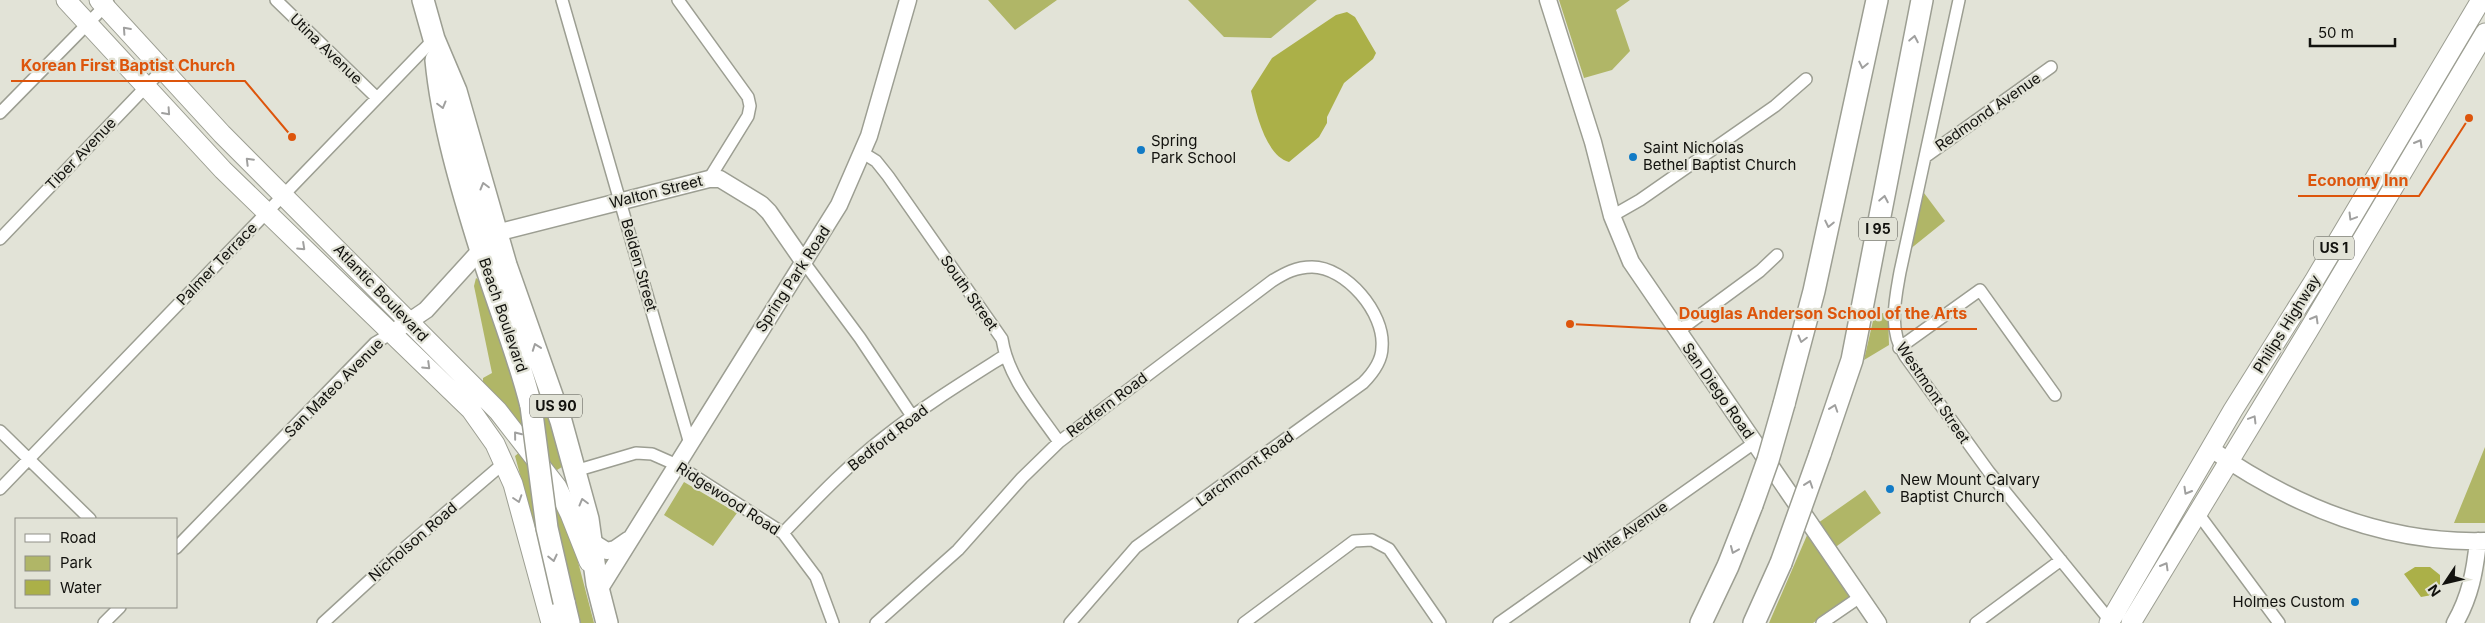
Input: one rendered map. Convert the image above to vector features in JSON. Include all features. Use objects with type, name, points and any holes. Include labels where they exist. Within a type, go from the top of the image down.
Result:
[{"type":"highway","name":"Beach Boulevard","points":[[423,0],[434,39],[456,91],[496,233],[547,379],[575,471],[588,519],[583,534],[598,587]]},
{"type":"highway","points":[[1701,623],[1728,566],[1752,505],[1768,460],[1784,404],[1814,292],[1877,0]]},
{"type":"highway","name":"I 95","points":[[1754,623],[1781,563],[1852,360],[1922,0]]},
{"type":"highway","name":"Beach Boulevard","points":[[434,39],[440,96],[481,251],[512,336],[531,406],[547,528],[569,623]]},
{"type":"highway","name":"US 90","points":[[598,587],[607,623]]},
{"type":"main road","name":"Atlantic Boulevard","points":[[66,0],[145,88],[266,213],[392,332],[471,410],[488,433],[505,462],[519,504],[551,623]]},
{"type":"main road","name":"Philips Highway","points":[[2111,622],[2211,449],[2314,281],[2481,0]]},
{"type":"main road","name":"Atlantic Boulevard","points":[[105,2],[162,70],[475,387],[517,435],[557,487],[583,534]]},
{"type":"main road","name":"Philips Highway","points":[[2131,623],[2332,291],[2485,33]]},
{"type":"street","name":"Utina Avenue","points":[[276,0],[377,98]]},
{"type":"street","name":"Belden Street","points":[[562,0],[690,444]]},
{"type":"street","points":[[678,0],[748,97],[750,106],[748,116],[709,179]]},
{"type":"street","name":"Spring Park Road","points":[[598,587],[632,537],[839,205],[863,153],[908,0]]},
{"type":"street","name":"San Diego Road","points":[[1548,0],[1593,142],[1612,216],[1632,262],[1677,332],[1878,623]]},
{"type":"street","name":"Westmont Street","points":[[1959,0],[1896,296],[1895,329],[1900,348],[1989,472],[2111,622]]},
{"type":"street","points":[[0,113],[87,24],[105,2]]},
{"type":"street","name":"Palmer Terrace","points":[[0,489],[434,39]]},
{"type":"street","name":"Redmond Avenue","points":[[1925,157],[2051,67]]},
{"type":"street","name":"Tiber Avenue","points":[[0,239],[162,70]]},
{"type":"street","points":[[1612,216],[1640,200],[1767,111],[1806,79]]},
{"type":"street","points":[[2413,114],[2430,124]]},
{"type":"street","name":"South Street","points":[[863,153],[876,161],[888,176],[1002,339],[1004,356],[1015,377],[1059,442]]},
{"type":"street","name":"Walton Street","points":[[496,233],[620,200],[709,179],[720,179],[761,204],[769,212],[860,338],[912,416]]},
{"type":"street","name":"San Mateo Avenue","points":[[178,546],[375,343],[426,310],[496,233]]},
{"type":"street","points":[[1677,332],[1760,271],[1777,254]]},
{"type":"street","name":"Redfern Road","points":[[876,623],[958,550],[1022,478],[1059,442],[1286,272],[1314,267],[1330,270],[1343,277],[1367,304]]},
{"type":"street","points":[[2314,281],[2332,291]]},
{"type":"street","points":[[1900,348],[1980,290],[2054,395]]},
{"type":"street","name":"Larchmont Road","points":[[1077,621],[1136,547],[1363,383],[1371,375],[1380,360],[1382,347],[1377,321],[1367,304]]},
{"type":"street","name":"Bedford Road","points":[[783,533],[858,458],[912,416],[1004,356]]},
{"type":"street","points":[[0,431],[89,518]]},
{"type":"street","name":"White Avenue","points":[[1499,623],[1754,442]]},
{"type":"street","points":[[2211,449],[2248,475],[2298,501],[2356,524],[2414,538],[2481,541],[2470,588],[2455,623]]},
{"type":"street","name":"Ridgewood Road","points":[[575,471],[636,453],[652,454],[677,465],[783,533],[816,576],[833,623]]},
{"type":"street","name":"Nicholson Road","points":[[324,623],[407,546],[505,462]]},
{"type":"street","points":[[2197,512],[2279,623]]},
{"type":"street","name":"Spring Park Road","points":[[583,534],[607,551],[619,546],[632,537]]},
{"type":"street","points":[[1244,623],[1354,542],[1372,540],[1388,549],[1440,623]]},
{"type":"street","points":[[1976,623],[2061,560]]},
{"type":"street","points":[[1822,623],[1860,597]]},
{"type":"street","points":[[104,623],[119,608]]},
{"type":"green space","points":[[988,0],[1057,0],[1015,30]]},
{"type":"green space","points":[[1188,0],[1317,0],[1271,38],[1224,37]]},
{"type":"green space","points":[[1559,0],[1630,0],[1616,10],[1630,51],[1612,70],[1584,78]]},
{"type":"green space","points":[[1924,193],[1945,221],[1909,250]]},
{"type":"green space","points":[[476,278],[480,281],[515,379],[526,434],[483,382],[483,378],[492,373],[474,286]]},
{"type":"green space","points":[[1875,312],[1888,314],[1889,345],[1864,360]]},
{"type":"green space","points":[[528,346],[557,440],[562,467],[557,470],[548,460]]},
{"type":"green space","points":[[2485,447],[2485,523],[2454,523]]},
{"type":"green space","points":[[521,451],[549,488],[570,531],[594,623],[578,623],[560,553],[542,556],[515,456]]},
{"type":"green space","points":[[684,482],[737,513],[713,546],[664,515]]},
{"type":"green space","points":[[1865,490],[1881,513],[1833,549],[1818,523]]},
{"type":"green space","points":[[1808,533],[1851,596],[1813,623],[1769,623]]},
{"type":"water","points":[[1347,12],[1355,17],[1376,53],[1373,59],[1344,83],[1319,137],[1289,162],[1281,158],[1268,143],[1259,122],[1251,91],[1272,58],[1336,15]]},
{"type":"water","points":[[2415,567],[2430,567],[2440,575],[2440,584],[2432,595],[2421,597],[2404,574]]},
{"type":"place","name":"Economy Inn","points":[[2469,118]]},
{"type":"place","name":"Korean First Baptist Church","points":[[292,137]]},
{"type":"place","name":"Spring Park School","points":[[1141,150]]},
{"type":"place","name":"Saint Nicholas Bethel Baptist Church","points":[[1633,157]]},
{"type":"place","name":"Douglas Anderson School of the Arts","points":[[1570,324]]},
{"type":"place","name":"New Mount Calvary Baptist Church","points":[[1890,489]]},
{"type":"place","name":"Holmes Custom","points":[[2355,602]]}]
